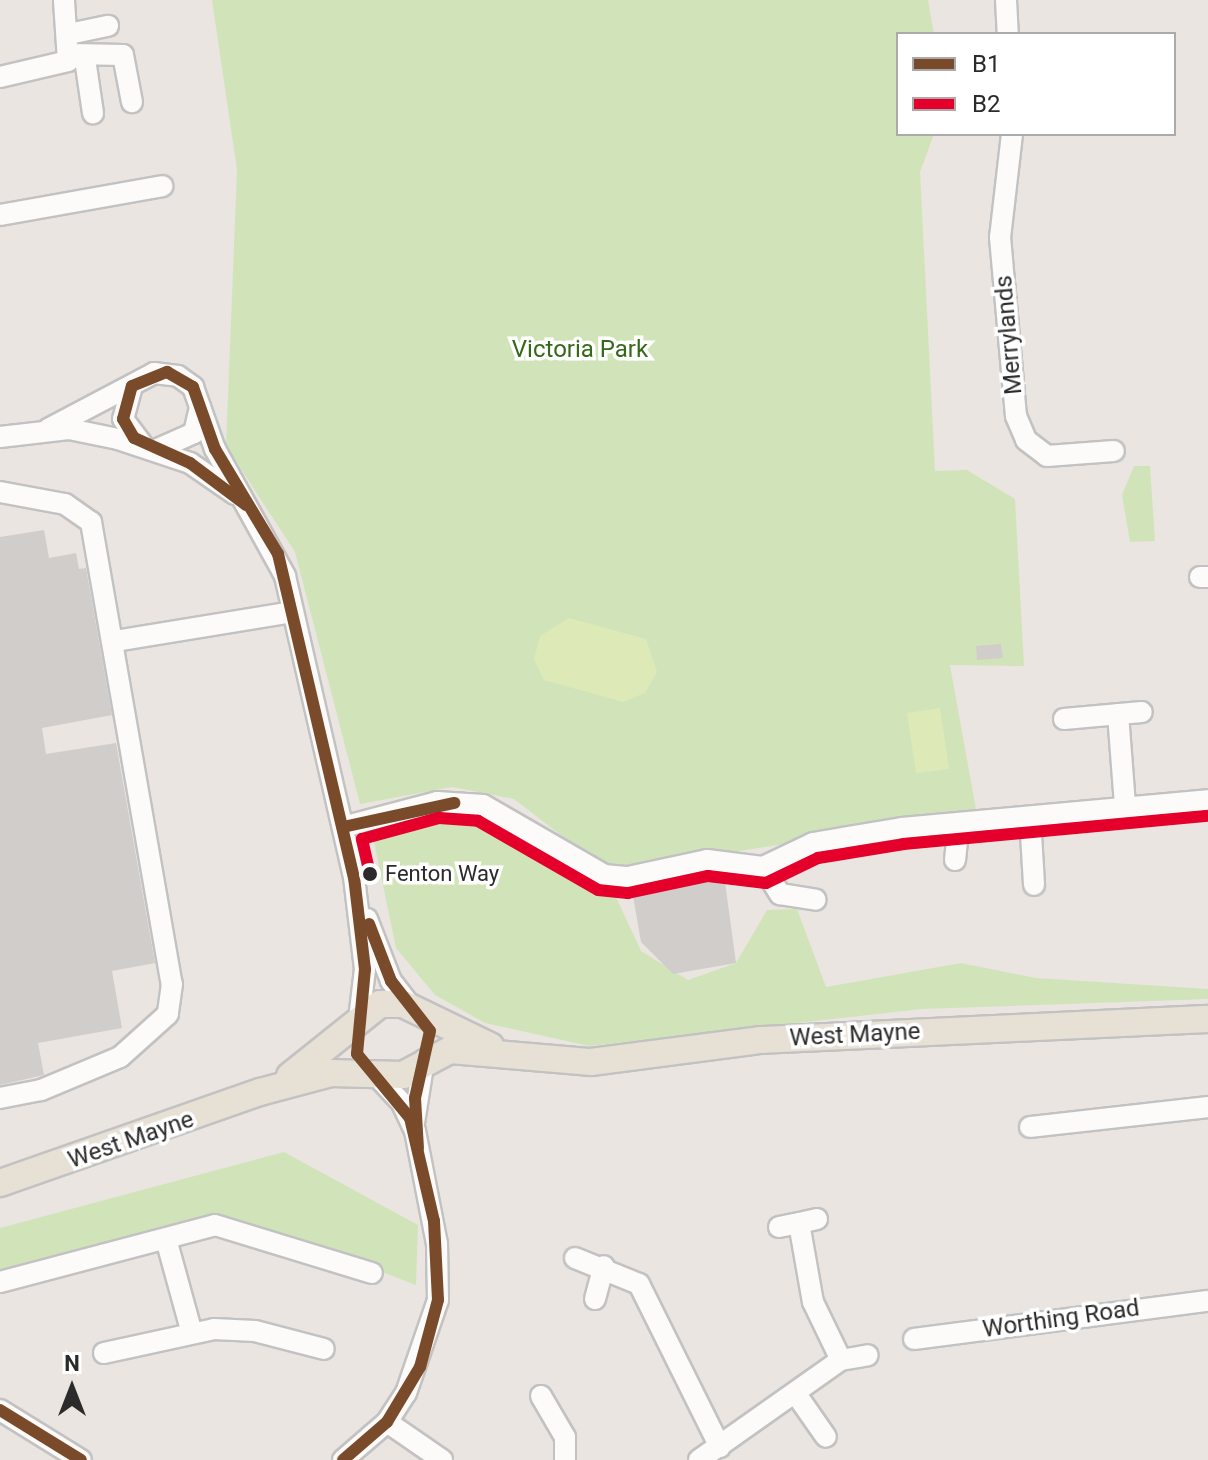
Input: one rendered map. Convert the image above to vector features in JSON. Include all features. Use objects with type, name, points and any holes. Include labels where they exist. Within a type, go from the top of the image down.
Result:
[{"type":"main road","name":"West Mayne","points":[[260,1092],[324,1054],[359,1019],[380,1004],[412,1008],[504,1051]]},
{"type":"main road","points":[[412,1008],[430,1031],[424,1060]]},
{"type":"main road","points":[[359,1019],[357,1054],[374,1073]]},
{"type":"main road","name":"West Mayne","points":[[0,1183],[260,1092],[331,1073],[403,1075],[424,1060],[450,1050],[504,1051],[591,1062],[761,1040],[1208,1019]]},
{"type":"street","points":[[64,0],[69,34],[79,57],[93,113]]},
{"type":"street","points":[[1006,0],[1008,32]]},
{"type":"street","points":[[69,34],[108,26]]},
{"type":"street","points":[[0,77],[58,66],[79,57],[123,55],[132,102]]},
{"type":"street","name":"Merrylands","points":[[1012,136],[1000,237],[1016,416],[1026,440],[1047,456],[1114,451]]},
{"type":"street","points":[[0,215],[162,186]]},
{"type":"street","points":[[0,437],[48,429],[132,386],[167,372],[188,382],[199,399],[246,505],[278,554],[293,612],[354,877],[365,969],[359,1019]]},
{"type":"street","points":[[132,386],[123,419],[150,448]]},
{"type":"street","points":[[150,448],[180,445],[194,433],[199,399]]},
{"type":"street","points":[[48,429],[150,448],[215,478],[246,505]]},
{"type":"street","points":[[0,492],[65,504],[91,522],[115,641],[172,984],[168,1014],[149,1036],[87,1073],[0,1098]]},
{"type":"street","points":[[115,641],[293,612]]},
{"type":"street","points":[[1064,719],[1142,712]]},
{"type":"street","points":[[1118,714],[1125,805]]},
{"type":"street","points":[[343,827],[437,802],[483,805],[604,875],[707,860],[763,867],[813,843],[1125,805],[1208,800]]},
{"type":"street","points":[[1030,817],[1034,885]]},
{"type":"street","points":[[955,860],[959,824]]},
{"type":"street","points":[[763,867],[780,894],[816,900]]},
{"type":"street","points":[[354,877],[391,981],[412,1008]]},
{"type":"street","points":[[415,1131],[424,1060]]},
{"type":"street","points":[[343,1460],[387,1422],[420,1367],[438,1300],[437,1244],[415,1131],[402,1103],[374,1073]]},
{"type":"street","points":[[1030,1127],[1208,1107]]},
{"type":"street","points":[[799,1223],[813,1302],[841,1360]]},
{"type":"street","points":[[0,1282],[215,1225],[235,1228],[372,1273]]},
{"type":"street","points":[[166,1239],[191,1330]]},
{"type":"street","points":[[575,1258],[604,1266],[639,1284],[656,1307],[720,1447]]},
{"type":"street","points":[[595,1299],[604,1266]]},
{"type":"street","name":"Worthing Road","points":[[914,1339],[1208,1301]]},
{"type":"street","points":[[104,1353],[191,1330],[255,1331],[324,1349]]},
{"type":"street","points":[[699,1460],[841,1360],[868,1355]]},
{"type":"street","points":[[796,1394],[826,1437]]},
{"type":"street","points":[[541,1396],[565,1437],[565,1460]]},
{"type":"street","points":[[0,1410],[81,1460]]},
{"type":"street","points":[[387,1422],[442,1460]]},
{"type":"green space","name":"Victoria Park","points":[[212,0],[928,0],[934,32],[896,32],[896,136],[933,136],[920,172],[935,471],[967,470],[1015,499],[1024,666],[950,665],[977,815],[619,869],[601,866],[514,799],[452,787],[360,804],[295,552],[226,446],[237,170]]},
{"type":"green space","points":[[1134,466],[1150,466],[1155,541],[1130,542],[1122,495]]},
{"type":"green space","points":[[569,618],[646,639],[657,672],[645,693],[623,702],[544,680],[534,659],[540,636]]},
{"type":"green space","points":[[940,708],[949,769],[916,773],[907,713]]},
{"type":"green space","points":[[434,817],[504,819],[615,895],[641,951],[688,980],[736,963],[767,910],[797,909],[826,987],[961,963],[1036,978],[1208,989],[1208,999],[923,1009],[589,1046],[485,1023],[435,995],[396,948],[372,832]]},
{"type":"green space","points":[[284,1152],[418,1225],[416,1285],[281,1233],[211,1216],[0,1275],[0,1228]]},
{"type":"building","points":[[44,530],[49,558],[76,553],[79,569],[86,568],[112,715],[42,728],[46,754],[116,743],[155,963],[112,971],[122,1028],[38,1043],[44,1075],[0,1085],[0,537]]},
{"type":"building","points":[[1001,644],[1003,658],[977,660],[976,646]]},
{"type":"building","points":[[724,875],[736,963],[673,974],[641,942],[632,890]]},
{"type":"transit line","name":"B1","points":[[246,505],[190,463],[134,438],[123,419],[132,386],[167,372],[193,387],[215,449],[278,554],[354,877],[365,969],[357,1054],[410,1118],[434,1221],[438,1300],[420,1367],[387,1422],[343,1460]]},
{"type":"transit line","name":"B1","points":[[343,827],[454,803]]},
{"type":"transit line","name":"B2","points":[[370,874],[362,839],[439,818],[478,821],[598,890],[628,893],[708,876],[766,883],[818,858],[904,844],[1208,816]]},
{"type":"transit line","name":"B1","points":[[369,924],[391,981],[430,1031],[415,1098],[418,1148]]},
{"type":"transit line","name":"B1","points":[[0,1410],[81,1460]]},
{"type":"place","name":"Fenton Way","points":[[370,874]]}]
